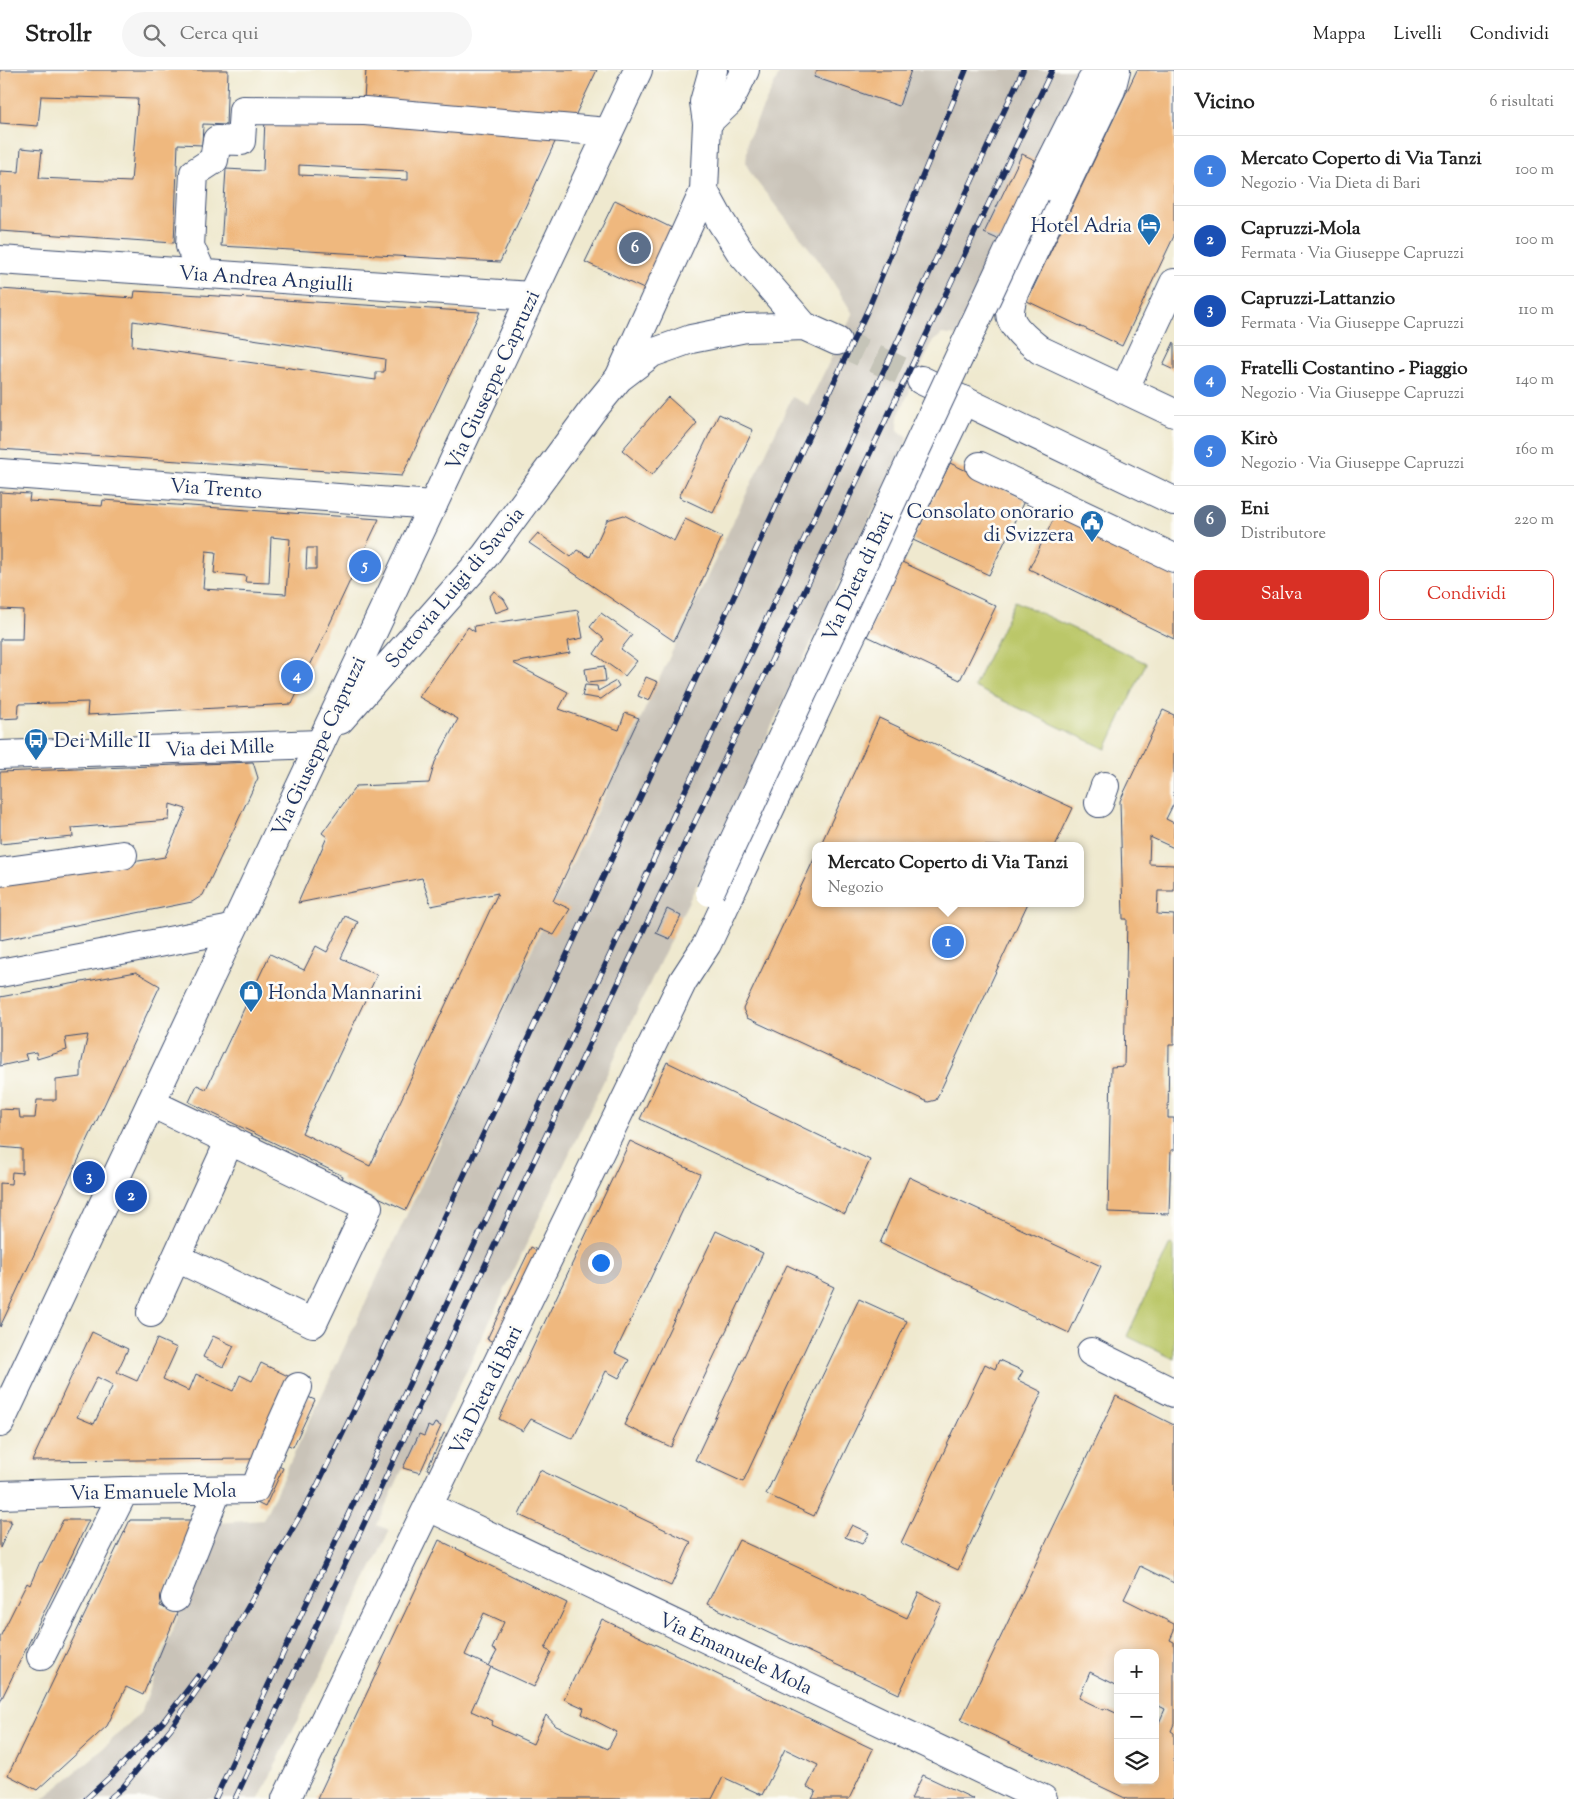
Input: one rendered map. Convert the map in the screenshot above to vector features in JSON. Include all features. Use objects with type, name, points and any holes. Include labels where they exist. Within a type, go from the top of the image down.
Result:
[{"type":"street","name":"Via Giuseppe Capruzzi","points":[[0,1423],[638,70]]},
{"type":"street","name":"Sottovia Luigi di Savoia","points":[[619,378],[704,191],[707,124],[704,102],[713,70]]},
{"type":"street","points":[[707,124],[729,102],[745,70]]},
{"type":"street","name":"Via Dieta di Bari","points":[[683,981],[686,951],[710,892],[1035,194],[1091,82],[1099,70]]},
{"type":"street","points":[[1116,70],[1111,90],[1013,295],[1009,314],[1026,340],[1040,350],[1174,413]]},
{"type":"street","points":[[202,273],[190,246],[194,173],[214,160],[217,140],[242,141],[243,110],[365,111],[608,132]]},
{"type":"street","name":"Sottovia Luigi di Savoia","points":[[704,191],[720,220],[742,253],[804,326],[837,341]]},
{"type":"street","name":"Via Andrea Angiulli","points":[[0,260],[532,296]]},
{"type":"street","points":[[1124,390],[1174,283]]},
{"type":"street","name":"Sottovia Luigi di Savoia","points":[[320,744],[486,556],[592,410],[619,378],[652,353],[691,339],[746,328],[804,326]]},
{"type":"street","points":[[920,380],[1174,501]]},
{"type":"street","name":"Via Dieta di Bari","points":[[286,1799],[683,981],[707,944],[964,400]]},
{"type":"street","points":[[980,466],[1174,558]]},
{"type":"street","name":"Via Trento","points":[[0,472],[433,504]]},
{"type":"street","name":"Via dei Mille","points":[[0,755],[320,744]]},
{"type":"street","points":[[0,872],[123,855]]},
{"type":"street","points":[[0,973],[232,929]]},
{"type":"street","points":[[151,1103],[368,1207],[313,1323],[177,1258]]},
{"type":"street","points":[[151,1313],[230,1140]]},
{"type":"street","points":[[1091,1352],[1174,1393]]},
{"type":"street","name":"Via Emanuele Mola","points":[[0,1495],[255,1489],[272,1444],[297,1396]]},
{"type":"street","points":[[41,1656],[124,1491]]},
{"type":"street","points":[[175,1598],[217,1491]]},
{"type":"street","name":"Via Emanuele Mola","points":[[428,1507],[1043,1799]]},
{"type":"shaded area","points":[[781,70],[1082,70],[957,336],[942,334],[932,343],[898,416],[898,430],[908,438],[418,1473],[403,1468],[377,1525],[390,1530],[259,1799],[43,1799],[96,1755],[141,1712],[214,1523],[263,1520],[792,397],[808,405],[853,314],[823,266],[753,177],[746,164],[748,139]]},
{"type":"green space","points":[[1015,601],[1146,663],[1106,749],[974,687]]},
{"type":"green space","points":[[1170,1244],[1174,1246],[1174,1359],[1127,1336]]},
{"type":"building","points":[[0,70],[228,70],[226,125],[203,124],[202,145],[178,144],[174,243],[0,231],[0,171],[19,172],[21,148],[42,150],[39,178],[131,182],[138,99],[41,96],[38,126],[0,123]]},
{"type":"building","points":[[366,70],[597,70],[575,116],[364,99]]},
{"type":"building","points":[[817,70],[911,70],[899,106],[814,77]]},
{"type":"building","points":[[1137,70],[1174,70],[1174,236],[1122,346],[1027,301]]},
{"type":"building","points":[[265,117],[561,129],[500,262],[221,246],[226,169],[263,171]],"holes":[[[299,165],[408,171],[408,180],[299,175]]]},
{"type":"building","points":[[1022,154],[1035,160],[1029,171],[1032,173],[1000,240],[984,233]]},
{"type":"building","points":[[615,200],[676,230],[646,290],[585,262]]},
{"type":"building","points":[[0,289],[134,298],[135,291],[480,312],[402,476],[0,449]],"holes":[[[133,321],[385,359],[384,372],[376,372],[376,380],[132,346]]]},
{"type":"building","points":[[1174,342],[1174,370],[1163,365]]},
{"type":"building","points":[[668,397],[697,423],[652,475],[622,450]]},
{"type":"building","points":[[719,414],[753,430],[713,513],[679,497]]},
{"type":"building","points":[[950,463],[1025,499],[989,575],[913,540]]},
{"type":"building","points":[[0,492],[30,494],[29,501],[102,506],[103,500],[379,519],[292,704],[87,715],[88,702],[19,704],[18,718],[0,719],[0,639],[22,639],[23,610],[0,609]],"holes":[[[271,537],[290,539],[286,594],[203,589],[206,551],[216,552],[214,573],[246,576],[245,582],[269,583]],[[307,548],[316,548],[316,569],[306,569]]]},
{"type":"building","points":[[1058,510],[1174,566],[1174,639],[1029,569]]},
{"type":"building","points":[[624,515],[674,541],[685,519],[722,537],[674,641],[529,543],[538,533],[571,557],[577,550],[590,557],[607,520]]},
{"type":"building","points":[[902,562],[996,606],[960,680],[867,636]]},
{"type":"building","points":[[494,591],[504,599],[509,608],[495,613],[489,597]]},
{"type":"building","points":[[578,610],[583,638],[568,641],[570,653],[513,663],[568,692],[559,709],[619,730],[625,713],[639,718],[553,901],[570,909],[554,935],[540,929],[406,1210],[342,1180],[343,1176],[189,1102],[197,1085],[206,1089],[270,954],[304,970],[316,946],[327,952],[345,916],[358,922],[341,958],[377,975],[302,1133],[370,1166],[498,893],[431,906],[422,878],[298,903],[327,837],[322,833],[356,786],[429,783],[435,762],[458,719],[419,697],[468,627],[475,632],[474,626]]},
{"type":"building","points":[[601,613],[632,635],[621,649],[637,661],[625,676],[594,654],[604,639],[590,627]]},
{"type":"building","points":[[604,666],[606,681],[587,683],[585,669]]},
{"type":"building","points":[[646,677],[658,682],[649,701],[638,696]]},
{"type":"building","points":[[616,681],[619,686],[601,699],[582,696],[585,685],[597,686],[598,691]]},
{"type":"building","points":[[1163,710],[1174,715],[1174,803],[1166,819],[1174,823],[1174,848],[1150,837],[1149,864],[1174,865],[1174,891],[1158,891],[1157,914],[1174,915],[1174,1045],[1169,1045],[1168,1118],[1174,1118],[1174,1150],[1171,1150],[1169,1214],[1108,1212],[1111,1067],[1124,1066],[1127,919],[1123,919],[1120,801]]},
{"type":"building","points":[[879,718],[1073,808],[1057,842],[822,842]]},
{"type":"building","points":[[253,762],[258,778],[203,895],[192,902],[0,940],[0,882],[165,857],[186,809],[170,804],[169,820],[72,828],[73,837],[0,844],[0,772]]},
{"type":"building","points":[[812,863],[812,907],[1026,907],[936,1100],[928,1102],[747,1018],[743,1009]]},
{"type":"building","points":[[667,909],[681,916],[670,939],[656,933]]},
{"type":"building","points":[[136,972],[160,986],[0,1327],[0,1183],[11,1184],[12,1172],[22,1173],[22,1149],[0,1147],[0,1109],[19,1110],[20,1118],[35,1118],[37,1100],[56,1100],[56,1080],[81,1077],[81,1065],[88,1035],[65,1038],[67,1050],[37,1059],[36,1052],[25,1054],[27,1060],[0,1066],[0,997]]},
{"type":"building","points":[[667,1062],[870,1160],[845,1214],[640,1119]]},
{"type":"building","points":[[630,1141],[700,1174],[615,1353],[629,1360],[619,1378],[606,1371],[573,1439],[531,1419],[523,1431],[499,1419]]},
{"type":"building","points":[[909,1177],[1101,1266],[1069,1333],[880,1243]]},
{"type":"building","points":[[716,1231],[763,1253],[671,1447],[624,1425]]},
{"type":"building","points":[[531,1247],[543,1253],[498,1344],[487,1339]]},
{"type":"building","points":[[787,1265],[834,1287],[743,1482],[695,1460]]},
{"type":"building","points":[[859,1299],[907,1321],[814,1516],[766,1494]]},
{"type":"building","points":[[92,1332],[128,1349],[117,1372],[137,1381],[157,1339],[177,1348],[163,1379],[189,1391],[196,1374],[233,1391],[240,1375],[252,1381],[261,1363],[290,1377],[252,1459],[32,1461]],"holes":[[[97,1377],[113,1385],[94,1424],[77,1417]]]},
{"type":"building","points":[[213,1336],[234,1346],[223,1367],[203,1357]]},
{"type":"building","points":[[999,1360],[1023,1371],[1018,1380],[1042,1392],[958,1570],[901,1543],[985,1364],[995,1369]]},
{"type":"building","points":[[1116,1396],[1174,1425],[1174,1583],[1140,1566],[1124,1599],[1174,1624],[1174,1631],[1170,1640],[1174,1642],[1174,1724],[1171,1731],[1174,1733],[1174,1799],[1127,1799],[961,1720]]},
{"type":"building","points":[[308,1397],[315,1400],[293,1447],[286,1444]]},
{"type":"building","points":[[435,1423],[441,1426],[420,1473],[403,1468],[419,1434],[424,1436],[428,1426],[432,1428]]},
{"type":"building","points":[[444,1433],[455,1438],[438,1474],[427,1469]]},
{"type":"building","points":[[274,1464],[283,1468],[265,1507],[257,1503]]},
{"type":"building","points":[[540,1470],[691,1542],[671,1586],[519,1515]]},
{"type":"building","points":[[0,1520],[11,1520],[10,1522],[12,1522],[0,1548]]},
{"type":"building","points":[[63,1520],[89,1520],[0,1702],[0,1637],[27,1583],[30,1585]]},
{"type":"building","points":[[130,1520],[195,1520],[160,1606],[177,1613],[143,1695],[126,1687],[107,1726],[37,1790],[8,1775]]},
{"type":"building","points":[[852,1525],[869,1533],[862,1544],[845,1537]]},
{"type":"building","points":[[439,1540],[567,1603],[545,1649],[551,1652],[534,1687],[489,1666],[497,1651],[492,1649],[504,1622],[484,1613],[465,1655],[491,1667],[471,1711],[493,1721],[491,1725],[533,1744],[546,1715],[556,1726],[608,1749],[617,1732],[582,1714],[584,1708],[564,1699],[602,1619],[873,1749],[849,1799],[812,1799],[816,1791],[807,1787],[818,1765],[785,1749],[762,1795],[723,1777],[712,1799],[317,1799]]},
{"type":"building","points":[[739,1540],[907,1618],[919,1592],[942,1604],[899,1694],[707,1604]]},
{"type":"building","points":[[923,1775],[974,1799],[911,1799]]},
{"type":"tunnel","points":[[837,341],[921,380]]},
{"type":"railway","points":[[109,1799],[123,1787],[171,1728],[217,1661],[317,1486],[362,1394],[869,307],[966,70]]},
{"type":"railway","points":[[215,1799],[1023,70]]},
{"type":"railway","points":[[235,1799],[540,1148],[1052,70]]},
{"type":"railway","points":[[86,1799],[163,1722],[198,1676]]},
{"type":"place","name":"Hotel Adria","points":[[1149,246]]},
{"type":"place","name":"Eni","points":[[635,248]]},
{"type":"place","name":"Consolato onorario di Svizzera","points":[[1092,543]]},
{"type":"place","name":"Kirò","points":[[365,566]]},
{"type":"place","name":"Fratelli Costantino - Piaggio","points":[[297,676]]},
{"type":"place","name":"Dei Mille II","points":[[36,761]]},
{"type":"place","name":"Mercato Coperto di Via Tanzi","points":[[948,942]]},
{"type":"place","name":"Honda Mannarini","points":[[251,1013]]},
{"type":"place","name":"Capruzzi-Lattanzio","points":[[89,1177]]},
{"type":"place","name":"Capruzzi-Mola","points":[[131,1196]]}]
